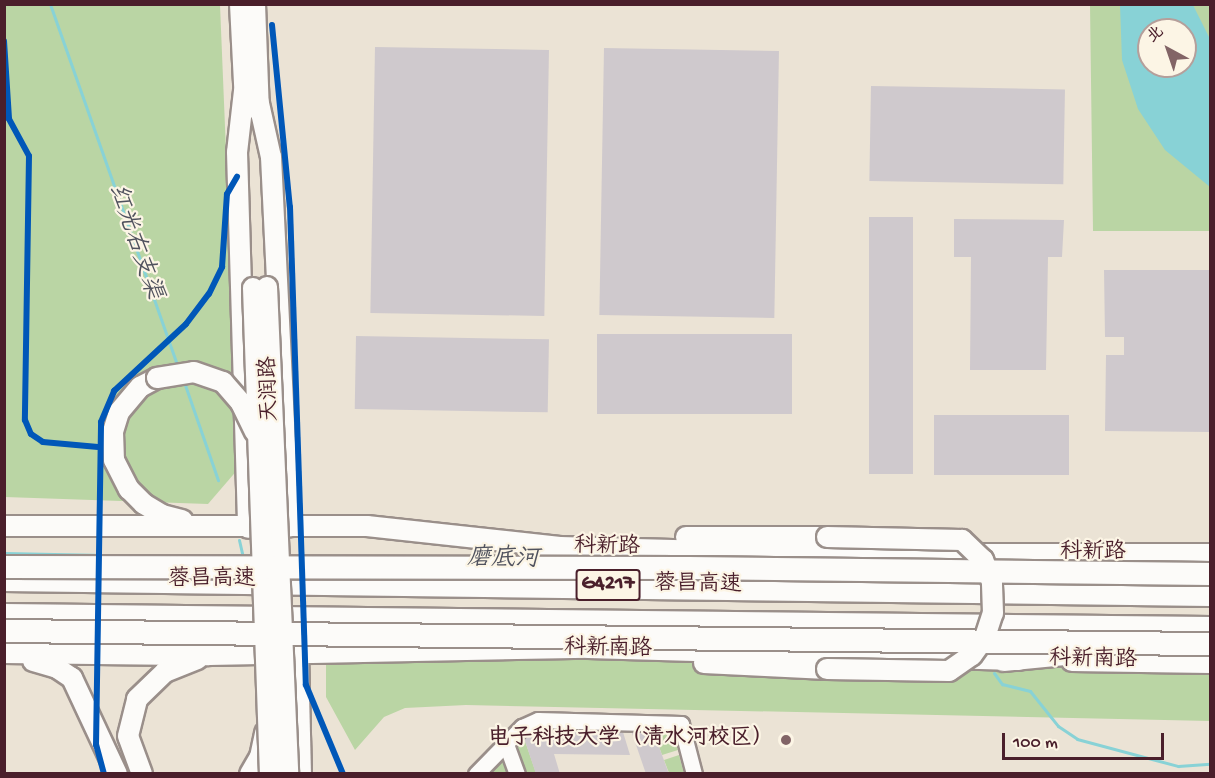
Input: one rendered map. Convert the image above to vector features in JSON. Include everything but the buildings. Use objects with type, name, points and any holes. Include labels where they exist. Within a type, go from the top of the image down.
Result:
[{"type":"highway","points":[[6,576],[688,568],[1210,574]]},
{"type":"highway","name":"蓉昌高速","points":[[6,576],[1210,595]]},
{"type":"highway","name":"蓉昌高速","points":[[4,615],[1210,628]]},
{"type":"highway","points":[[361,618],[588,648]]},
{"type":"highway","points":[[4,631],[1210,644]]},
{"type":"highway","points":[[1004,660],[1210,639]]},
{"type":"main road","name":"天润路","points":[[240,4],[251,95],[288,774]]},
{"type":"main road","name":"天润路","points":[[251,95],[255,4]]},
{"type":"main road","points":[[251,95],[270,156],[289,527]]},
{"type":"main road","points":[[248,528],[237,152],[251,95]]},
{"type":"main road","name":"天润路","points":[[260,288],[260,447],[270,774]]},
{"type":"main road","points":[[211,527],[162,515],[144,504],[129,489],[114,460],[113,432],[119,412],[140,387],[157,378],[194,372],[223,382],[252,423],[260,447]]},
{"type":"main road","name":"科新路","points":[[4,526],[248,528],[367,526],[605,548],[836,554],[1210,554]]},
{"type":"main road","points":[[588,648],[732,666],[949,671],[972,655],[984,637],[993,612],[992,582],[983,560],[962,540],[652,537],[605,548]]},
{"type":"main road","name":"科新南路","points":[[4,654],[209,655],[588,648],[1004,660],[1210,663]]},
{"type":"main road","points":[[298,652],[301,774]]},
{"type":"main road","points":[[4,654],[57,668],[72,678],[117,774]]},
{"type":"main road","points":[[142,774],[130,744],[129,718],[137,699],[154,680],[185,662],[209,655]]},
{"type":"main road","points":[[250,774],[260,757],[267,718]]},
{"type":"street","points":[[476,774],[522,727],[538,720],[681,724],[694,774]]},
{"type":"street","points":[[506,744],[516,774]]},
{"type":"green space","points":[[5,5],[220,5],[239,468],[208,504],[5,497]]},
{"type":"green space","points":[[1090,5],[1209,5],[1210,231],[1093,231]]},
{"type":"green space","points":[[326,656],[802,660],[1210,669],[1210,721],[466,705],[405,708],[384,717],[355,750],[326,697]]},
{"type":"green space","points":[[605,726],[669,730],[678,750],[662,755],[654,733],[605,732]]},
{"type":"green space","points":[[530,727],[599,727],[599,732],[546,730],[524,738],[536,773],[522,773],[514,746]]},
{"type":"green space","points":[[679,755],[684,773],[669,773],[664,760]]},
{"type":"green space","points":[[498,760],[508,762],[513,773],[491,773],[488,769]]},
{"type":"water","points":[[1120,5],[1193,5],[1210,39],[1210,187],[1165,150],[1138,109],[1122,60]]},
{"type":"waterway","name":"红光右支渠","points":[[50,4],[178,368]]},
{"type":"waterway","name":"红光右支渠","points":[[184,382],[218,480]]},
{"type":"waterway","name":"红光右支渠","points":[[239,540],[243,558]]},
{"type":"waterway","name":"磨底河","points":[[4,553],[153,556]]},
{"type":"waterway","name":"磨底河","points":[[994,673],[1002,684],[1030,691],[1058,726],[1077,739],[1178,766],[1210,764]]},
{"type":"cycle path","points":[[272,25],[290,207],[306,685],[343,774]]},
{"type":"cycle path","points":[[4,41],[9,119],[29,156],[25,420],[31,434],[43,442],[98,447]]},
{"type":"cycle path","points":[[104,774],[96,745],[101,422],[114,391],[186,324],[209,294],[222,267],[227,194],[237,177]]},
{"type":"place","name":"电子科技大学（清水河校区）","points":[[786,740]]}]
